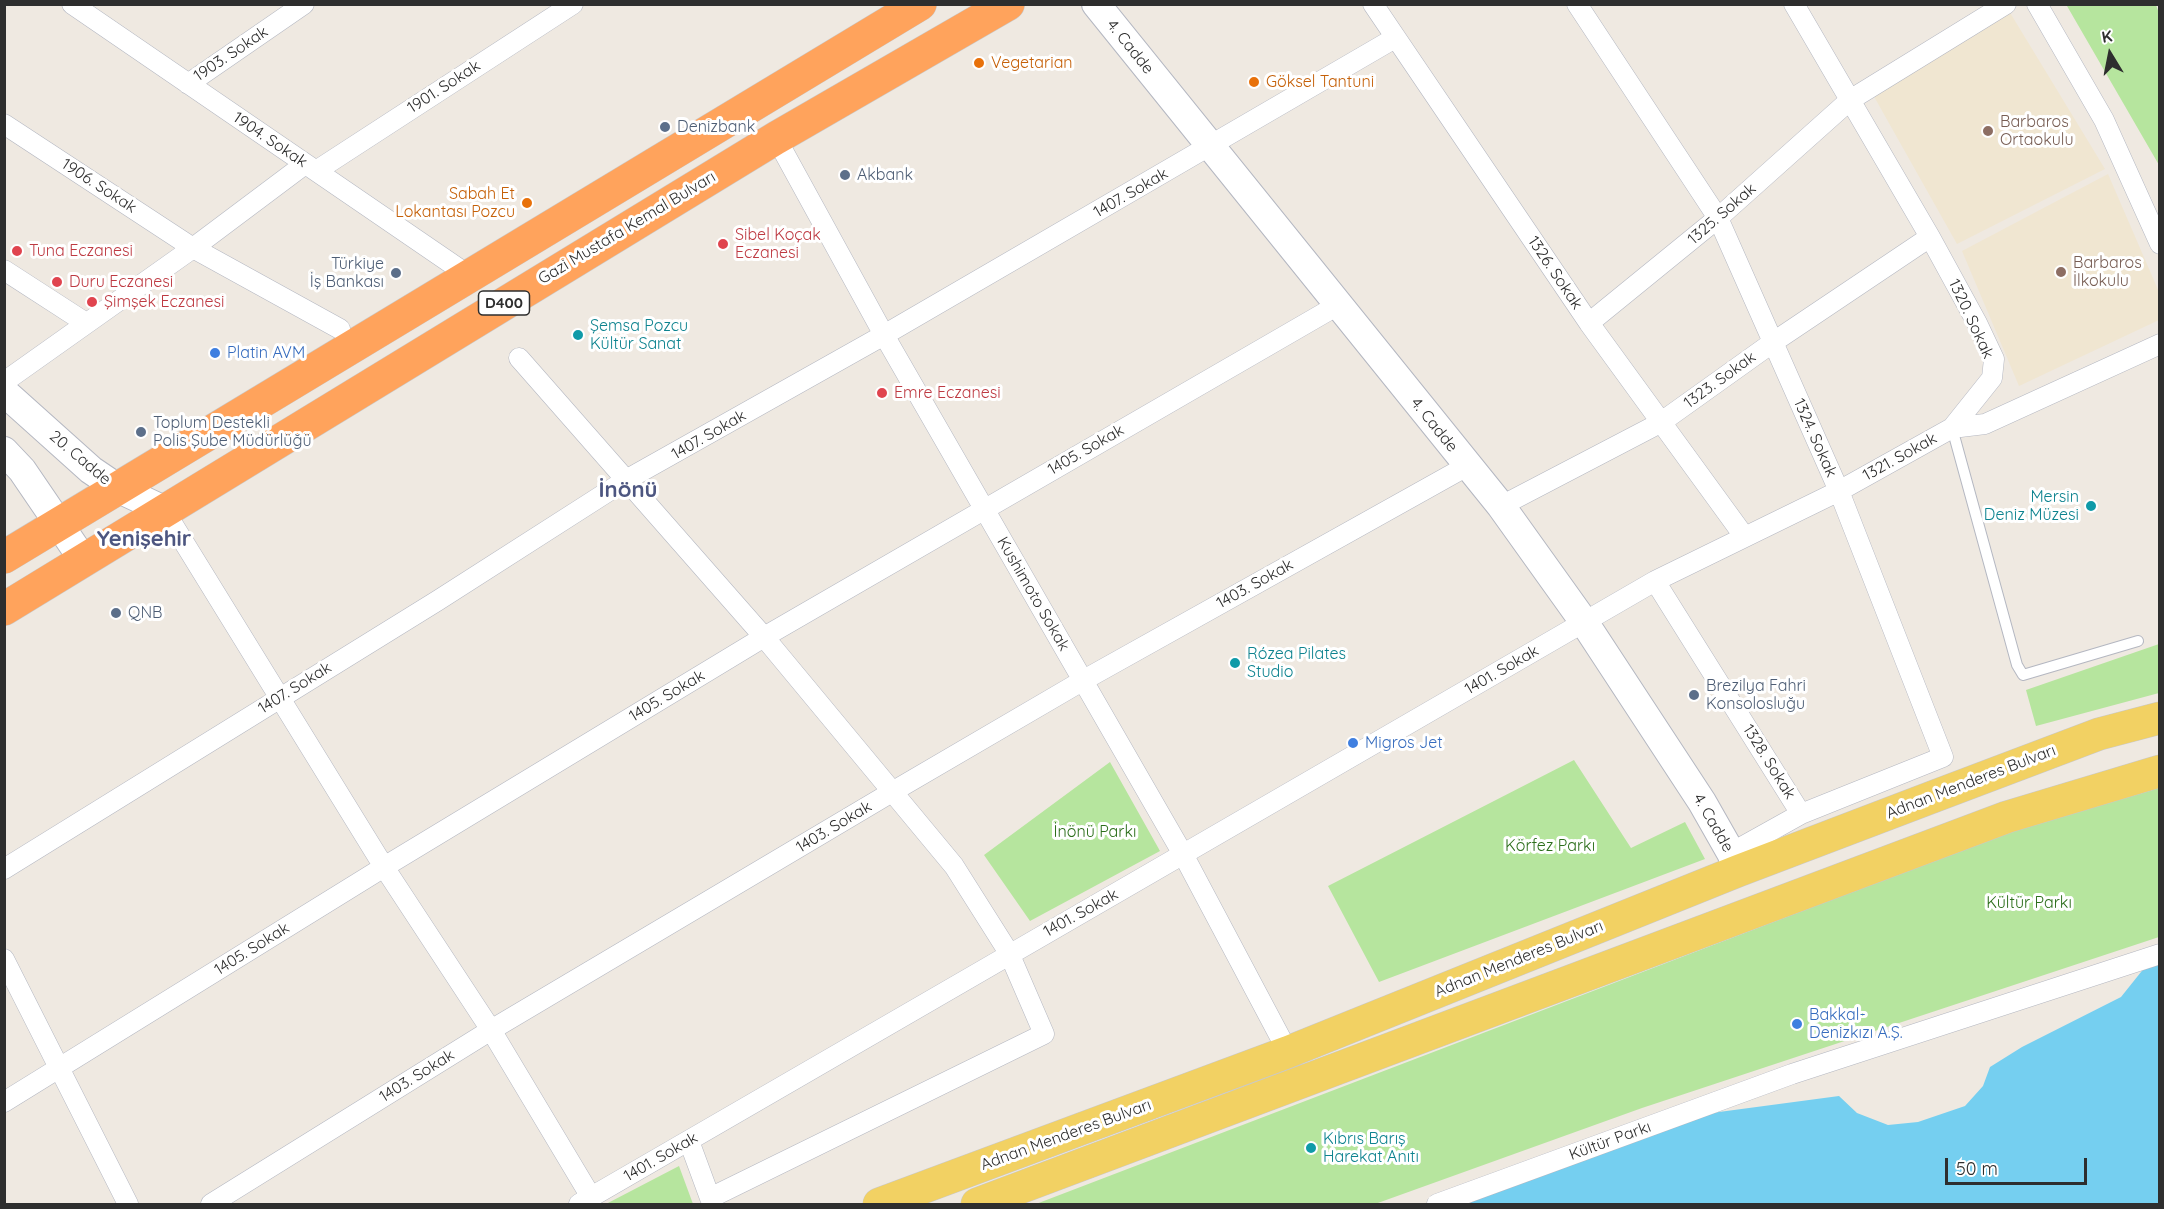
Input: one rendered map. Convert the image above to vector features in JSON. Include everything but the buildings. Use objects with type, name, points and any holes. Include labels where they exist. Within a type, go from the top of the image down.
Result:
[{"type":"highway","name":"D400","points":[[4,557],[920,4]]},
{"type":"highway","name":"Gazi Mustafa Kemal Bulvarı","points":[[4,609],[776,138],[1008,4]]},
{"type":"main road","name":"Adnan Menderes Bulvarı","points":[[879,1204],[1288,1052],[1734,862],[2099,734],[2160,718]]},
{"type":"main road","name":"Adnan Menderes Bulvarı","points":[[977,1204],[2007,817],[2160,771]]},
{"type":"street","name":"1904. Sokak","points":[[72,4],[468,275]]},
{"type":"street","name":"1903. Sokak","points":[[188,84],[304,4]]},
{"type":"street","name":"1901. Sokak","points":[[4,382],[193,248],[311,168],[573,4]]},
{"type":"street","name":"4. Cadde","points":[[1096,4],[1501,506],[1584,622],[1702,802],[1734,862]]},
{"type":"street","name":"1326. Sokak","points":[[1373,4],[1589,323],[1744,536]]},
{"type":"street","name":"1324. Sokak","points":[[1577,4],[1718,218],[1839,491],[1943,758],[1801,814]]},
{"type":"street","name":"1320. Sokak","points":[[1794,4],[1930,237],[1994,359],[1992,378],[1952,429]]},
{"type":"street","name":"1325. Sokak","points":[[1589,323],[1718,218],[1850,100],[2006,4]]},
{"type":"street","points":[[2037,4],[2104,120],[2160,244]]},
{"type":"street","name":"1407. Sokak","points":[[4,869],[437,602],[626,480],[884,336],[1395,38]]},
{"type":"street","name":"1906. Sokak","points":[[4,124],[193,248],[340,328]]},
{"type":"street","name":"Kushimoto Sokak","points":[[776,138],[884,336],[1184,856],[1288,1052]]},
{"type":"street","name":"1323. Sokak","points":[[1501,506],[1660,423],[1772,343],[1930,237]]},
{"type":"street","points":[[4,270],[86,323]]},
{"type":"street","name":"1405. Sokak","points":[[4,1102],[384,867],[764,637],[1338,305]]},
{"type":"street","name":"1321. Sokak","points":[[1584,622],[1656,581],[1839,491],[1952,429],[1985,424],[2160,344]]},
{"type":"street","points":[[519,358],[764,637],[954,866],[1009,953],[1044,1034],[710,1198],[689,1141]]},
{"type":"street","name":"20. Cadde","points":[[4,392],[76,457],[119,489],[164,510]]},
{"type":"street","points":[[4,451],[22,470],[84,561]]},
{"type":"street","name":"1403. Sokak","points":[[210,1204],[491,1030],[892,792],[1082,681],[1467,466]]},
{"type":"street","points":[[164,510],[384,867],[491,1030],[585,1201]]},
{"type":"street","name":"1328. Sokak","points":[[1656,581],[1801,814],[1734,862]]},
{"type":"street","name":"1401. Sokak","points":[[585,1201],[1009,953],[1184,856],[1584,622]]},
{"type":"street","name":"Kültür Parkı","points":[[1437,1204],[1792,1074],[2160,954]]},
{"type":"street","points":[[4,959],[128,1204]]},
{"type":"lane","points":[[1952,429],[2017,664],[2024,675],[2138,641]]},
{"type":"shaded area","name":"Barbaros Ortaokulu","points":[[2009,11],[2105,169],[1957,244],[1872,93]]},
{"type":"shaded area","name":"Barbaros İlkokulu","points":[[2108,174],[2159,292],[2159,320],[2019,386],[1962,251]]},
{"type":"green space","points":[[2156,5],[2160,16],[2159,165],[2067,6]]},
{"type":"green space","points":[[2159,644],[2159,693],[2036,726],[2026,690]]},
{"type":"green space","name":"Körfez Parkı","points":[[1574,760],[1631,848],[1685,822],[1705,859],[1379,982],[1328,886]]},
{"type":"green space","name":"İnönü Parkı","points":[[1110,762],[1160,851],[1030,921],[984,855]]},
{"type":"green space","name":"Kültür Parkı","points":[[2159,788],[2159,937],[1642,1108],[1375,1204],[1036,1204],[2006,833]]},
{"type":"green space","points":[[679,1166],[693,1204],[606,1204]]},
{"type":"water","points":[[2159,959],[2159,1204],[1461,1204],[1704,1114],[1839,1096],[1857,1113],[1888,1125],[1918,1122],[1965,1106],[1983,1086],[1990,1067],[2022,1047],[2121,997],[2149,962]]},
{"type":"place","name":"Vegetarian","points":[[979,63]]},
{"type":"place","name":"Göksel Tantuni","points":[[1254,82]]},
{"type":"place","name":"Denizbank","points":[[665,127]]},
{"type":"place","name":"Barbaros Ortaokulu","points":[[1988,131]]},
{"type":"place","name":"Akbank","points":[[845,175]]},
{"type":"place","name":"Sabah Et Lokantası Pozcu","points":[[527,203]]},
{"type":"place","name":"Sibel Koçak Eczanesi","points":[[723,244]]},
{"type":"place","name":"Tuna Eczanesi","points":[[17,251]]},
{"type":"place","name":"Barbaros İlkokulu","points":[[2061,272]]},
{"type":"place","name":"Türkiye İş Bankası","points":[[396,273]]},
{"type":"place","name":"Duru Eczanesi","points":[[57,282]]},
{"type":"place","name":"Şimşek Eczanesi","points":[[92,302]]},
{"type":"place","name":"Şemsa Pozcu Kültür Sanat","points":[[578,335]]},
{"type":"place","name":"Platin AVM","points":[[215,353]]},
{"type":"place","name":"Emre Eczanesi","points":[[882,393]]},
{"type":"place","name":"Toplum Destekli Polis Şube Müdürlüğü","points":[[141,432]]},
{"type":"place","name":"Mersin Deniz Müzesi","points":[[2091,506]]},
{"type":"place","name":"QNB","points":[[116,613]]},
{"type":"place","name":"Rózea Pilates Studio","points":[[1235,663]]},
{"type":"place","name":"Brezilya Fahri Konsolosluğu","points":[[1694,695]]},
{"type":"place","name":"Migros Jet","points":[[1353,743]]},
{"type":"place","name":"Bakkal- Denizkızı A.Ş.","points":[[1797,1024]]},
{"type":"place","name":"Kıbrıs Barış Harekat Anıtı","points":[[1311,1148]]},
{"type":"district","name":"İnönü","points":[[628,490]]},
{"type":"district","name":"Yenişehir","points":[[144,539]]}]
